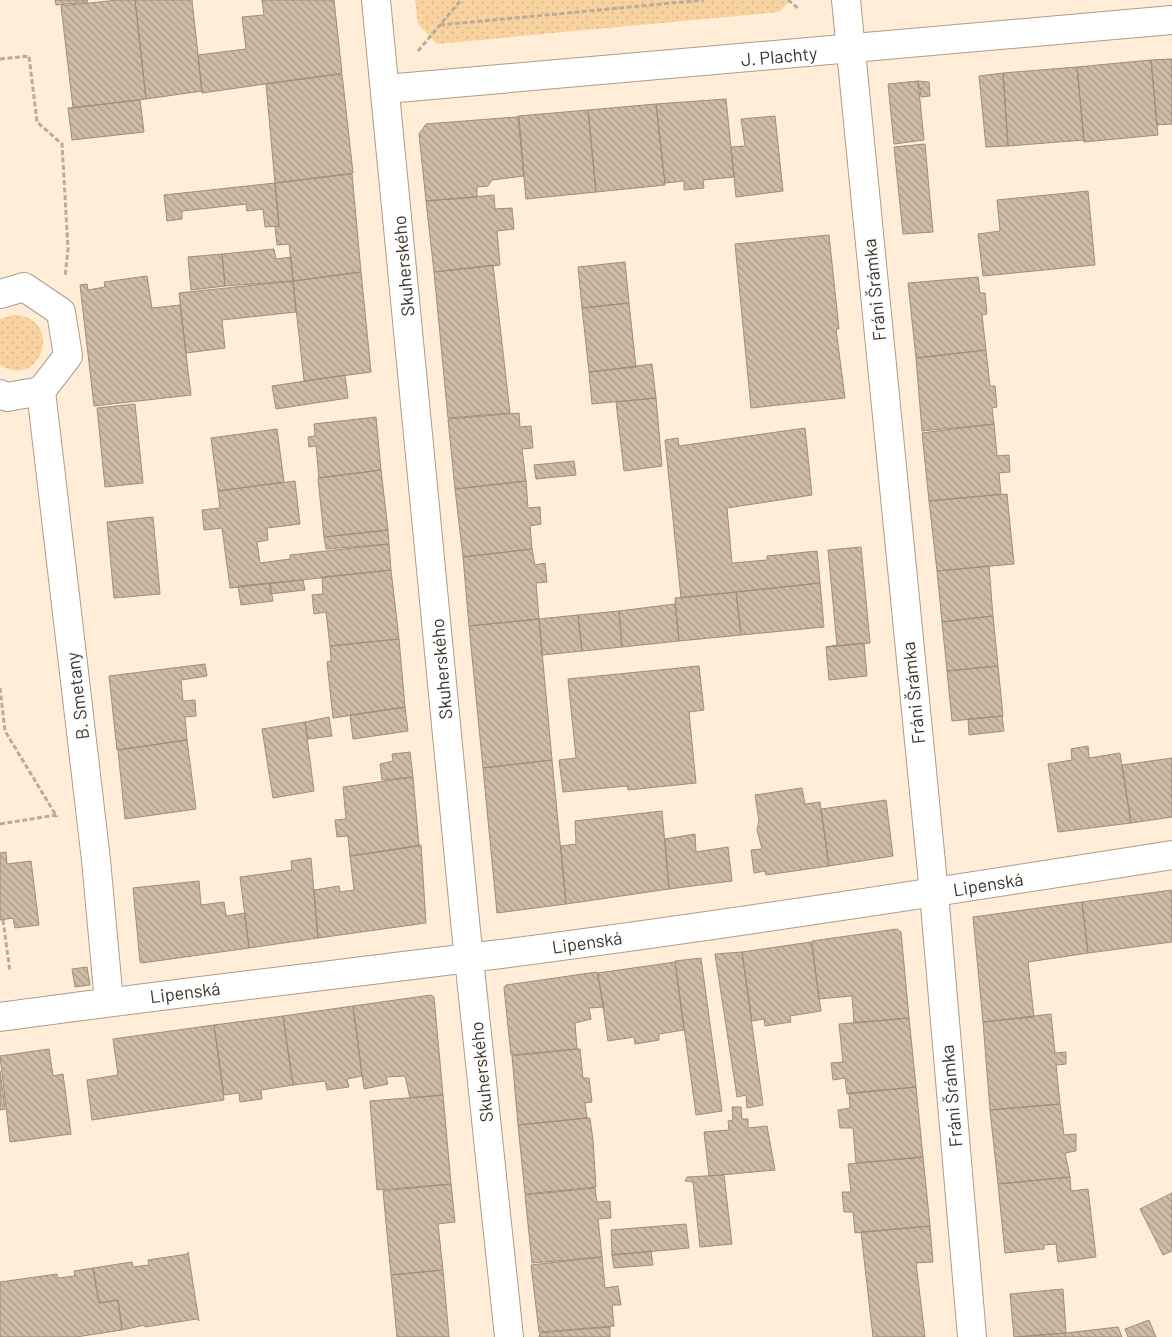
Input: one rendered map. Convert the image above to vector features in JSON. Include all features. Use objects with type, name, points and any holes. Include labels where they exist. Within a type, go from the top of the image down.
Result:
[{"type":"street","name":"Skuherského","points":[[376,0],[469,958],[509,1337]]},
{"type":"street","name":"Fráni Šrámka","points":[[846,0],[934,893],[972,1337]]},
{"type":"street","name":"J. Plachty","points":[[386,89],[851,50],[1172,20]]},
{"type":"street","points":[[0,294],[24,288],[61,312],[68,356],[40,391],[7,397],[0,394]]},
{"type":"street","name":"B. Smetany","points":[[40,391],[96,860],[109,1002]]},
{"type":"street","name":"Lipenská","points":[[0,1017],[469,958],[934,893],[1172,855]]},
{"type":"path","points":[[418,51],[461,0]]},
{"type":"path","points":[[440,25],[704,0]]},
{"type":"path","points":[[788,0],[798,8]]},
{"type":"path","points":[[0,59],[29,56],[37,122],[62,144],[68,249],[61,312]]},
{"type":"path","points":[[0,688],[5,731],[56,815],[0,824]]},
{"type":"path","points":[[4,920],[10,972]]},
{"type":"shaded area","points":[[415,0],[791,0],[779,12],[437,44],[418,24]]},
{"type":"shaded area","points":[[13,315],[29,319],[39,327],[43,338],[42,350],[36,361],[27,368],[15,370],[0,365],[0,319]]},
{"type":"building","points":[[55,0],[87,0],[88,2],[56,5]]},
{"type":"building","points":[[135,0],[146,99],[73,108],[61,6]]},
{"type":"building","points":[[135,0],[192,0],[202,91],[146,99]]},
{"type":"building","points":[[262,0],[334,0],[342,73],[202,93],[198,55],[246,49],[242,17],[264,15]]},
{"type":"building","points":[[1172,59],[1172,124],[1157,125],[1151,60]]},
{"type":"building","points":[[1151,60],[1158,135],[1084,142],[1077,67]]},
{"type":"building","points":[[1077,67],[1084,140],[1008,146],[1003,73]]},
{"type":"building","points":[[1003,73],[1008,146],[986,147],[979,76]]},
{"type":"building","points":[[342,74],[353,173],[275,183],[266,84]]},
{"type":"building","points":[[918,81],[924,140],[894,144],[888,84]]},
{"type":"building","points":[[918,81],[929,82],[930,96],[921,97]]},
{"type":"building","points":[[726,99],[734,177],[703,180],[704,188],[684,190],[684,181],[665,183],[656,104]]},
{"type":"building","points":[[140,100],[144,132],[72,140],[68,108]]},
{"type":"building","points":[[656,104],[665,185],[596,192],[588,110]]},
{"type":"building","points":[[588,110],[596,192],[526,199],[518,116]]},
{"type":"building","points":[[775,116],[783,191],[736,197],[731,147],[745,146],[741,119]]},
{"type":"building","points":[[519,117],[524,176],[492,180],[488,186],[477,187],[477,197],[426,201],[419,134],[426,124]]},
{"type":"building","points":[[925,144],[933,232],[903,234],[894,147]]},
{"type":"building","points":[[352,174],[361,272],[293,281],[289,244],[277,245],[275,227],[279,226],[275,183]]},
{"type":"building","points":[[275,183],[279,226],[265,227],[263,209],[247,211],[246,204],[182,211],[182,219],[167,221],[164,195]]},
{"type":"building","points":[[1088,191],[1095,265],[983,276],[978,234],[1000,231],[997,200]]},
{"type":"building","points":[[494,195],[495,209],[512,208],[514,229],[497,231],[500,265],[434,272],[426,201]]},
{"type":"building","points":[[829,235],[839,329],[836,329],[845,398],[751,408],[735,244]]},
{"type":"building","points":[[274,249],[276,259],[291,257],[293,281],[225,286],[222,254]]},
{"type":"building","points":[[222,254],[225,286],[191,290],[188,257]]},
{"type":"building","points":[[625,262],[629,303],[582,308],[578,267]]},
{"type":"building","points":[[493,265],[510,413],[448,418],[434,272]]},
{"type":"building","points":[[361,272],[371,372],[304,381],[293,281]]},
{"type":"building","points":[[147,276],[152,308],[180,305],[191,395],[94,406],[80,285],[87,284],[88,290],[105,287],[104,282]]},
{"type":"building","points":[[978,277],[980,293],[985,293],[987,314],[982,315],[986,350],[916,358],[908,283]]},
{"type":"building","points":[[293,281],[296,312],[222,320],[225,348],[186,353],[179,293]]},
{"type":"building","points":[[629,303],[636,367],[589,372],[582,308]]},
{"type":"building","points":[[986,350],[990,386],[995,386],[997,407],[992,408],[994,424],[922,431],[916,358]]},
{"type":"building","points":[[652,364],[656,398],[592,404],[589,372]]},
{"type":"building","points":[[345,375],[348,398],[276,409],[272,386]]},
{"type":"building","points":[[656,398],[662,466],[624,471],[616,402]]},
{"type":"building","points":[[135,404],[143,483],[105,487],[97,408]]},
{"type":"building","points":[[519,413],[520,427],[531,426],[533,448],[522,449],[526,481],[455,489],[448,419]]},
{"type":"building","points":[[376,417],[381,470],[319,478],[316,446],[309,447],[308,437],[315,436],[314,424]]},
{"type":"building","points":[[994,424],[997,456],[1009,455],[1010,472],[999,473],[1001,494],[929,501],[922,433]]},
{"type":"building","points":[[805,428],[812,495],[727,508],[732,563],[767,560],[767,556],[817,551],[820,583],[681,598],[665,440],[678,438],[679,446]]},
{"type":"building","points":[[277,429],[284,482],[218,491],[211,438]]},
{"type":"building","points":[[574,461],[576,475],[536,479],[534,465]]},
{"type":"building","points":[[381,470],[388,530],[324,537],[318,478]]},
{"type":"building","points":[[295,481],[300,524],[267,528],[268,540],[257,542],[260,563],[290,559],[290,555],[389,544],[391,570],[230,588],[222,528],[204,530],[202,510],[220,508],[218,491]]},
{"type":"building","points":[[526,481],[528,508],[540,507],[541,524],[530,526],[532,549],[463,557],[455,489]]},
{"type":"building","points":[[1007,494],[1014,564],[937,571],[929,501]]},
{"type":"building","points":[[153,517],[160,594],[114,598],[107,522]]},
{"type":"building","points":[[388,530],[389,544],[326,549],[324,537]]},
{"type":"building","points":[[861,547],[870,643],[826,647],[837,645],[828,550]]},
{"type":"building","points":[[532,549],[535,565],[545,563],[547,582],[536,583],[539,619],[469,626],[463,557]]},
{"type":"building","points":[[989,566],[993,616],[942,622],[937,571]]},
{"type":"building","points":[[391,570],[399,639],[330,646],[326,612],[314,614],[312,595],[323,594],[322,577]]},
{"type":"building","points":[[303,580],[305,590],[270,594],[270,583]]},
{"type":"building","points":[[270,583],[273,601],[241,605],[238,586]]},
{"type":"building","points":[[820,583],[824,627],[741,635],[736,592]]},
{"type":"building","points":[[736,592],[741,635],[679,641],[675,598]]},
{"type":"building","points":[[675,604],[679,641],[622,647],[619,611]]},
{"type":"building","points":[[619,611],[622,647],[582,651],[578,615]]},
{"type":"building","points":[[578,615],[582,651],[542,655],[539,619]]},
{"type":"building","points":[[993,616],[998,666],[947,671],[942,622]]},
{"type":"building","points":[[539,619],[552,760],[483,768],[469,626]]},
{"type":"building","points":[[399,639],[405,707],[333,718],[327,662],[331,661],[330,646]]},
{"type":"building","points":[[864,643],[867,676],[829,680],[826,647]]},
{"type":"building","points":[[205,664],[207,676],[181,680],[183,701],[195,700],[196,716],[185,717],[187,740],[117,750],[109,676]]},
{"type":"building","points":[[699,666],[704,710],[689,712],[696,783],[628,790],[627,786],[563,792],[559,760],[576,758],[568,679]]},
{"type":"building","points":[[998,666],[1003,716],[952,721],[947,671]]},
{"type":"building","points":[[405,707],[408,731],[353,739],[350,715]]},
{"type":"building","points":[[1002,716],[1004,731],[969,735],[968,719]]},
{"type":"building","points":[[329,717],[332,736],[308,739],[305,722]]},
{"type":"building","points":[[305,722],[314,791],[273,798],[262,729]]},
{"type":"building","points":[[187,740],[196,809],[125,819],[118,750]]},
{"type":"building","points":[[1088,746],[1089,758],[1120,753],[1131,823],[1058,832],[1048,764],[1072,760],[1071,749]]},
{"type":"building","points":[[410,752],[413,777],[382,780],[380,764],[393,761],[392,754]]},
{"type":"building","points":[[1172,758],[1172,817],[1131,823],[1122,765]]},
{"type":"building","points":[[552,760],[566,904],[497,913],[483,768]]},
{"type":"building","points":[[413,777],[419,846],[350,856],[348,836],[337,837],[335,820],[346,819],[343,787]]},
{"type":"building","points":[[802,788],[805,804],[820,802],[829,866],[766,875],[765,871],[754,873],[751,850],[762,849],[757,830],[759,821],[755,795]]},
{"type":"building","points":[[886,800],[893,856],[829,866],[821,809]]},
{"type":"building","points":[[662,811],[669,889],[566,904],[561,846],[576,844],[575,821]]},
{"type":"building","points":[[695,834],[696,852],[728,847],[732,881],[669,889],[665,839]]},
{"type":"building","points":[[421,845],[426,923],[318,938],[314,890],[339,886],[340,892],[354,890],[350,856]]},
{"type":"building","points":[[6,852],[7,864],[31,861],[39,925],[15,928],[13,918],[0,920],[0,853]]},
{"type":"building","points":[[311,858],[318,938],[249,948],[240,877],[292,870],[291,861]]},
{"type":"building","points":[[199,881],[201,905],[224,902],[226,916],[245,913],[249,948],[140,962],[133,888]]},
{"type":"building","points":[[1172,890],[1172,942],[1088,953],[1082,902]]},
{"type":"building","points":[[1082,902],[1088,953],[1028,962],[1034,1017],[983,1022],[973,917]]},
{"type":"building","points":[[897,929],[901,932],[909,1018],[854,1023],[852,996],[819,999],[812,941]]},
{"type":"building","points":[[811,942],[821,1011],[790,1016],[791,1022],[765,1026],[764,1019],[752,1021],[742,952]]},
{"type":"building","points":[[742,952],[763,1105],[747,1108],[746,1095],[737,1097],[715,954]]},
{"type":"building","points":[[701,958],[722,1111],[696,1115],[675,961]]},
{"type":"building","points":[[675,962],[684,1030],[659,1034],[659,1040],[635,1044],[634,1037],[608,1041],[598,973]]},
{"type":"building","points":[[87,967],[90,985],[75,987],[72,969]]},
{"type":"building","points":[[597,972],[604,1007],[589,1008],[591,1019],[575,1023],[577,1049],[511,1055],[504,988],[506,985]]},
{"type":"building","points":[[431,995],[434,997],[443,1095],[410,1098],[405,1076],[386,1077],[388,1084],[364,1089],[353,1006]]},
{"type":"building","points":[[353,1006],[362,1076],[347,1079],[349,1087],[327,1090],[325,1081],[293,1085],[283,1016]]},
{"type":"building","points":[[1051,1014],[1055,1053],[1066,1052],[1066,1064],[1056,1065],[1060,1104],[990,1110],[983,1022]]},
{"type":"building","points":[[283,1016],[293,1085],[261,1090],[262,1099],[240,1102],[239,1093],[224,1095],[214,1025]]},
{"type":"building","points":[[909,1018],[916,1087],[847,1094],[845,1078],[833,1080],[831,1063],[843,1062],[839,1024]]},
{"type":"building","points":[[214,1025],[224,1100],[92,1120],[87,1080],[118,1075],[113,1039]]},
{"type":"building","points":[[49,1049],[53,1076],[63,1074],[71,1134],[10,1142],[0,1056]]},
{"type":"building","points":[[580,1049],[583,1078],[589,1078],[592,1102],[585,1103],[587,1118],[518,1125],[512,1056]]},
{"type":"building","points":[[0,1071],[5,1109],[0,1110]]},
{"type":"building","points":[[916,1087],[923,1157],[856,1163],[853,1128],[840,1128],[838,1110],[850,1108],[849,1093]]},
{"type":"building","points":[[443,1095],[451,1184],[377,1190],[370,1101]]},
{"type":"building","points":[[1060,1104],[1064,1135],[1076,1134],[1076,1151],[1065,1153],[1070,1177],[998,1184],[990,1110]]},
{"type":"building","points":[[732,1107],[741,1107],[742,1119],[748,1119],[748,1128],[767,1126],[775,1170],[709,1176],[704,1132],[729,1130],[728,1121],[733,1120]]},
{"type":"building","points":[[590,1118],[596,1187],[525,1194],[518,1125]]},
{"type":"building","points":[[923,1157],[930,1226],[855,1233],[853,1212],[844,1212],[842,1192],[851,1192],[848,1164]]},
{"type":"building","points":[[724,1175],[732,1244],[700,1247],[693,1182],[685,1181],[687,1177]]},
{"type":"building","points":[[1070,1177],[1071,1191],[1088,1189],[1096,1257],[1058,1262],[1056,1244],[1044,1245],[1044,1249],[1005,1253],[998,1184]]},
{"type":"building","points":[[451,1184],[455,1222],[438,1224],[443,1270],[391,1275],[383,1191]]},
{"type":"building","points":[[595,1188],[597,1202],[610,1201],[611,1218],[598,1219],[602,1257],[532,1263],[525,1195]]},
{"type":"building","points":[[1172,1193],[1172,1251],[1163,1255],[1140,1209]]},
{"type":"building","points":[[686,1224],[689,1248],[612,1255],[611,1230]]},
{"type":"building","points":[[930,1226],[933,1262],[916,1263],[925,1337],[873,1337],[861,1232]]},
{"type":"building","points":[[651,1251],[653,1265],[614,1268],[612,1255]]},
{"type":"building","points":[[188,1252],[199,1321],[197,1319],[145,1327],[145,1325],[122,1330],[118,1300],[99,1303],[93,1268],[132,1262],[133,1267],[149,1265],[148,1260],[188,1254]]},
{"type":"building","points":[[602,1257],[605,1288],[618,1286],[621,1305],[612,1305],[614,1326],[539,1332],[531,1265]]},
{"type":"building","points":[[93,1268],[99,1303],[118,1300],[122,1330],[76,1337],[0,1337],[0,1282],[57,1274],[58,1278],[75,1276],[74,1271]]},
{"type":"building","points":[[443,1270],[449,1337],[397,1337],[391,1275]]},
{"type":"building","points":[[1063,1289],[1066,1333],[1014,1337],[1010,1294]]},
{"type":"building","points":[[1149,1320],[1156,1337],[1128,1337],[1125,1329]]},
{"type":"building","points":[[610,1327],[610,1337],[539,1337],[540,1333]]},
{"type":"building","points":[[1118,1327],[1122,1337],[1017,1337],[1066,1333]]}]
